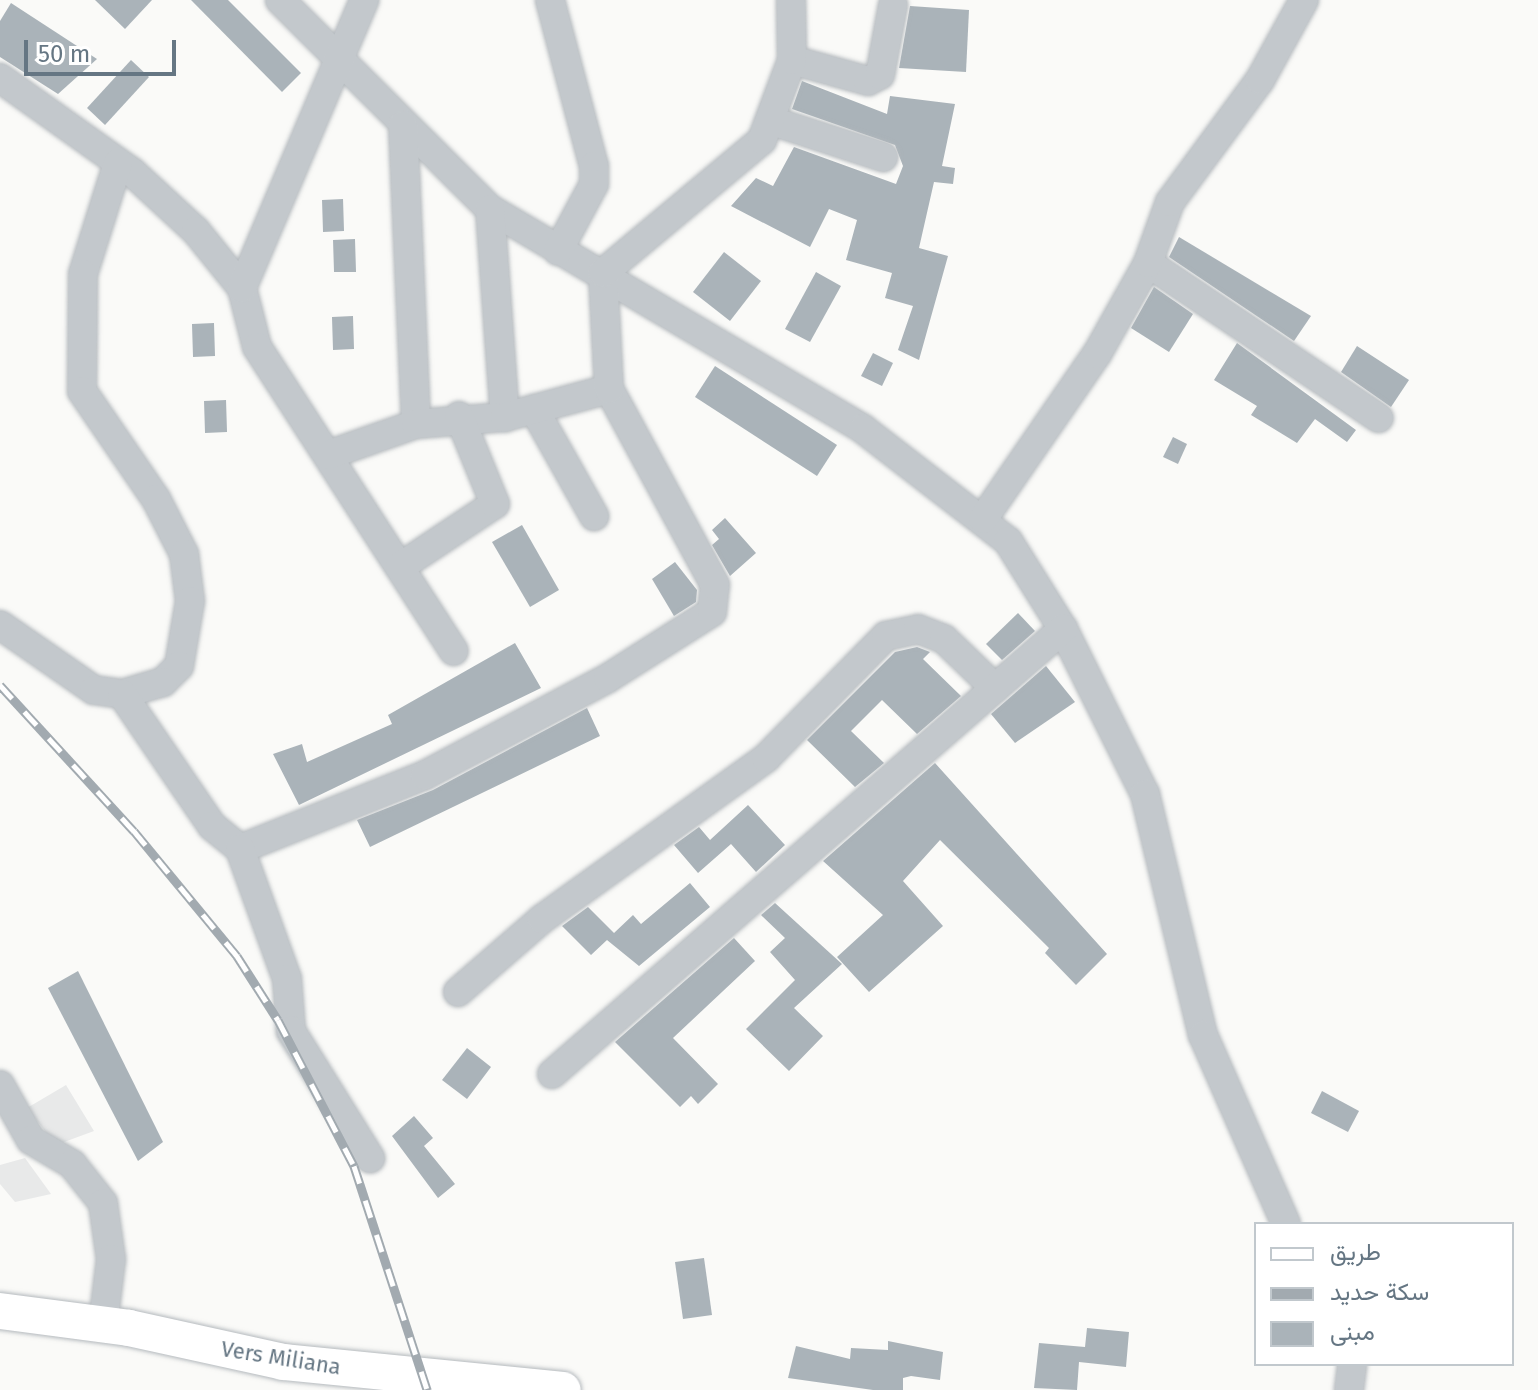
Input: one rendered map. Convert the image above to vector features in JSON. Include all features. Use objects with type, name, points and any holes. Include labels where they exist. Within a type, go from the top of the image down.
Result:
[{"type":"main road","name":"Vers Miliana","points":[[0,1311],[103,1324],[339,1379],[563,1390]]},
{"type":"street","points":[[280,0],[342,57],[403,125],[490,209],[863,429],[1008,541],[1063,629],[1145,794],[1203,1035],[1285,1222]]},
{"type":"street","points":[[242,288],[364,0]]},
{"type":"street","points":[[550,0],[594,166],[594,184],[558,251]]},
{"type":"street","points":[[603,273],[751,156],[772,121],[792,60],[791,0]]},
{"type":"street","points":[[983,519],[1097,354],[1148,263],[1170,202],[1260,80],[1304,0]]},
{"type":"street","points":[[792,60],[868,81],[880,75],[893,5]]},
{"type":"street","points":[[0,78],[118,163],[196,231],[242,288],[257,347],[454,651]]},
{"type":"street","points":[[772,121],[883,157]]},
{"type":"street","points":[[403,125],[416,424]]},
{"type":"street","points":[[0,625],[94,690],[122,694],[163,682],[179,666],[190,601],[184,554],[156,499],[82,391],[83,274],[118,163]]},
{"type":"street","points":[[490,209],[505,417]]},
{"type":"street","points":[[1148,263],[1379,418]]},
{"type":"street","points":[[240,849],[425,775],[608,678],[712,612],[715,585],[609,389],[603,273]]},
{"type":"street","points":[[328,455],[416,424],[459,416],[505,417],[609,389]]},
{"type":"street","points":[[534,409],[594,516]]},
{"type":"street","points":[[400,567],[495,504],[459,416]]},
{"type":"street","points":[[458,992],[542,919],[766,758],[886,636],[918,629],[944,639],[995,688]]},
{"type":"street","points":[[552,1074],[1063,629]]},
{"type":"street","points":[[122,694],[212,826],[240,849],[287,979],[291,1031],[370,1158]]},
{"type":"street","points":[[0,1085],[31,1140],[72,1164],[103,1203],[111,1259],[103,1324]]},
{"type":"street","points":[[1349,1390],[1352,1366]]},
{"type":"shaded area","points":[[66,1085],[94,1131],[56,1145],[27,1108]]},
{"type":"shaded area","points":[[25,1158],[51,1194],[15,1202],[0,1184],[0,1165]]},
{"type":"building","points":[[95,0],[152,0],[125,29]]},
{"type":"building","points":[[191,0],[228,0],[301,73],[282,92]]},
{"type":"building","points":[[11,3],[97,59],[58,94],[0,57],[0,21]]},
{"type":"building","points":[[910,6],[969,10],[966,72],[899,68]]},
{"type":"building","points":[[131,60],[149,77],[105,125],[87,108]]},
{"type":"building","points":[[802,81],[887,114],[890,96],[955,104],[942,166],[955,168],[953,184],[934,182],[919,248],[948,256],[919,360],[898,350],[913,306],[885,298],[892,273],[846,260],[857,220],[829,209],[810,247],[731,206],[756,178],[773,186],[794,147],[896,184],[903,166],[895,145],[792,109]]},
{"type":"building","points":[[343,199],[344,231],[323,232],[322,200]]},
{"type":"building","points":[[1179,237],[1311,316],[1294,341],[1169,257]]},
{"type":"building","points":[[355,239],[356,272],[334,272],[333,240]]},
{"type":"building","points":[[724,252],[761,281],[730,321],[693,292]]},
{"type":"building","points":[[816,272],[841,286],[810,342],[785,329]]},
{"type":"building","points":[[1154,287],[1193,314],[1169,352],[1131,328]]},
{"type":"building","points":[[353,316],[354,349],[333,350],[332,317]]},
{"type":"building","points":[[214,323],[215,356],[193,357],[192,324]]},
{"type":"building","points":[[1237,343],[1356,430],[1347,442],[1315,419],[1297,443],[1251,415],[1257,406],[1214,380]]},
{"type":"building","points":[[1357,346],[1409,380],[1391,407],[1341,372]]},
{"type":"building","points":[[873,353],[893,363],[882,386],[861,376]]},
{"type":"building","points":[[715,366],[837,445],[817,476],[695,397]]},
{"type":"building","points":[[226,400],[227,432],[205,433],[204,401]]},
{"type":"building","points":[[1173,437],[1187,444],[1178,464],[1163,457]]},
{"type":"building","points":[[725,518],[756,553],[730,576],[712,545],[719,539],[712,530]]},
{"type":"building","points":[[522,525],[559,590],[530,607],[492,542]]},
{"type":"building","points":[[675,562],[697,590],[696,602],[674,616],[652,579]]},
{"type":"building","points":[[1018,613],[1035,631],[1002,660],[986,644]]},
{"type":"building","points":[[515,643],[541,688],[299,805],[273,754],[302,744],[307,762],[392,724],[388,715]]},
{"type":"building","points":[[917,647],[930,652],[923,659],[961,696],[917,734],[882,700],[851,731],[884,763],[855,787],[807,740],[895,652]]},
{"type":"building","points":[[1046,666],[1075,702],[1015,743],[991,714]]},
{"type":"building","points":[[587,708],[600,736],[370,847],[357,820],[433,790]]},
{"type":"building","points":[[935,763],[1107,954],[1076,985],[1045,953],[1049,948],[940,840],[903,881],[943,926],[869,992],[837,957],[883,915],[823,861]]},
{"type":"building","points":[[748,805],[785,845],[756,872],[731,844],[698,873],[674,845],[699,827],[710,840]]},
{"type":"building","points":[[690,883],[710,907],[639,966],[607,940],[591,955],[562,926],[588,907],[614,933],[633,915],[641,924]]},
{"type":"building","points":[[775,903],[842,964],[794,1008],[823,1036],[789,1071],[746,1029],[795,980],[770,952],[785,938],[761,915]]},
{"type":"building","points":[[734,938],[755,961],[673,1038],[718,1084],[698,1104],[691,1096],[680,1107],[615,1042]]},
{"type":"building","points":[[78,971],[163,1142],[138,1161],[48,988]]},
{"type":"building","points":[[467,1048],[491,1067],[467,1099],[442,1080]]},
{"type":"building","points":[[1322,1091],[1359,1111],[1348,1132],[1311,1113]]},
{"type":"building","points":[[414,1116],[433,1138],[424,1146],[455,1184],[438,1198],[392,1136]]},
{"type":"building","points":[[704,1258],[712,1315],[683,1319],[675,1262]]},
{"type":"building","points":[[1087,1328],[1129,1332],[1126,1367],[1079,1362],[1077,1390],[1034,1388],[1039,1343],[1085,1347]]},
{"type":"building","points":[[888,1341],[943,1352],[940,1380],[911,1376],[903,1378],[903,1390],[873,1390],[788,1378],[796,1346],[850,1359],[851,1348],[888,1350]]},
{"type":"railway","points":[[0,685],[134,831],[237,956],[278,1020],[354,1166],[427,1390]]}]
